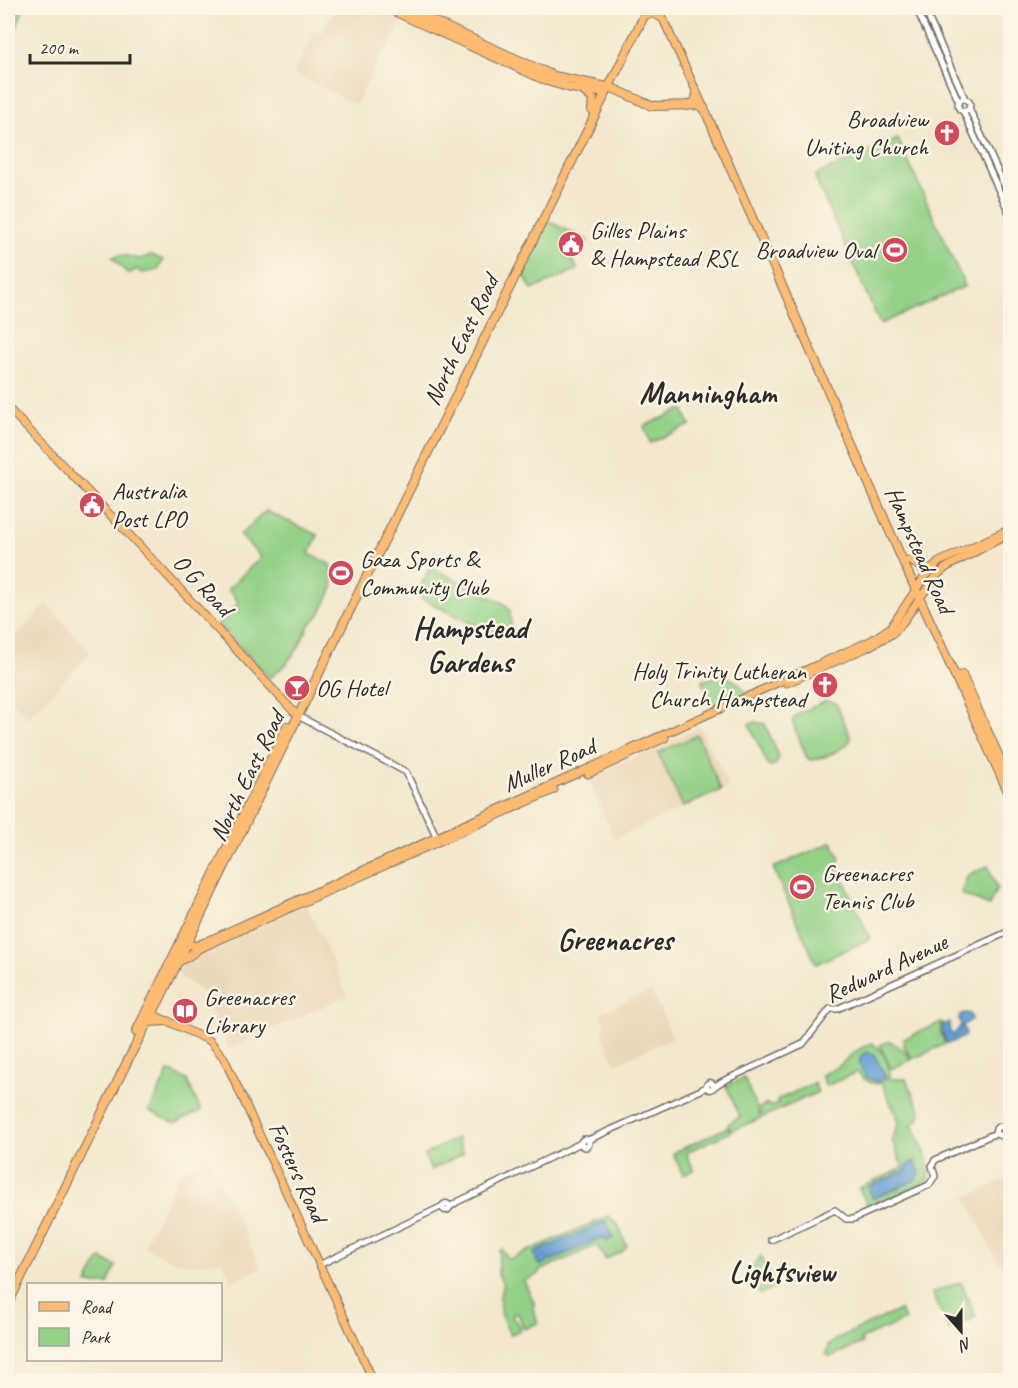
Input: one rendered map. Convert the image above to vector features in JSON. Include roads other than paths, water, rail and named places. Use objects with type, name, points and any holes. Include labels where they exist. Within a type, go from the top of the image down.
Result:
[{"type":"highway","points":[[387,8],[533,75],[565,87],[604,90],[651,106],[700,105],[704,108]]},
{"type":"highway","points":[[404,8],[543,72],[619,95],[653,110],[696,111],[710,122]]},
{"type":"highway","points":[[645,10],[662,18]]},
{"type":"highway","name":"North East Road","points":[[8,1304],[91,1129],[149,1016],[372,558],[645,10]]},
{"type":"highway","points":[[581,90],[593,99],[592,110]]},
{"type":"highway","name":"North East Road","points":[[550,198],[604,90]]},
{"type":"highway","points":[[686,106],[695,102],[697,94]]},
{"type":"highway","name":"Hampstead Road","points":[[704,108],[1007,781],[1011,796]]},
{"type":"highway","name":"Hampstead Road","points":[[868,476],[909,560],[933,625],[956,667]]},
{"type":"highway","name":"North East Road","points":[[149,1016],[158,1004],[177,964],[182,946]]},
{"type":"highway","points":[[177,964],[181,959],[195,952]]},
{"type":"highway","points":[[149,1016],[153,1020],[168,1021]]},
{"type":"highway","name":"North East Road","points":[[8,1294],[45,1225]]},
{"type":"main road","name":"Hampstead Road","points":[[655,8],[662,18],[704,108]]},
{"type":"main road","name":"Hampstead Road","points":[[661,8],[662,18]]},
{"type":"main road","name":"O G Road","points":[[8,408],[296,715]]},
{"type":"main road","points":[[920,591],[930,569],[951,555],[1011,529]]},
{"type":"main road","points":[[920,591],[947,567],[1011,534]]},
{"type":"main road","points":[[909,560],[923,569],[930,569]]},
{"type":"main road","name":"Muller Road","points":[[182,946],[195,946],[236,930],[875,644],[892,634],[910,612],[920,591]]},
{"type":"main road","name":"Muller Road","points":[[438,839],[875,638],[891,627],[920,591]]},
{"type":"main road","points":[[910,612],[920,611],[933,625]]},
{"type":"main road","name":"Muller Road","points":[[195,952],[236,930]]},
{"type":"main road","points":[[182,946],[195,952]]},
{"type":"main road","points":[[158,1004],[160,1011],[168,1021]]},
{"type":"main road","name":"Fosters Road","points":[[168,1021],[210,1041],[224,1058],[373,1380]]},
{"type":"street","points":[[915,8],[959,102],[958,108],[966,110],[1011,198]]},
{"type":"street","points":[[924,8],[965,99],[969,103],[966,110],[1011,215]]},
{"type":"street","points":[[959,102],[965,99]]},
{"type":"street","points":[[296,715],[406,772],[438,839]]},
{"type":"street","name":"Redward Avenue","points":[[319,1264],[803,1044],[830,1009],[837,1009],[1011,931]]},
{"type":"street","points":[[771,1240],[836,1210],[846,1220],[853,1220],[929,1185],[935,1176],[932,1166],[935,1160],[996,1133],[1002,1136],[1004,1130],[1011,1126]]},
{"type":"water","points":[[961,1014],[970,1014],[972,1019],[963,1026],[966,1034],[964,1037],[946,1043],[942,1031],[943,1024],[949,1023],[950,1032],[954,1035],[961,1025],[959,1018]]},
{"type":"water","points":[[867,1052],[875,1056],[886,1078],[878,1082],[866,1077],[860,1060]]},
{"type":"water","points":[[915,1161],[920,1172],[916,1180],[873,1199],[868,1187],[905,1171],[908,1164]]},
{"type":"water","points":[[606,1221],[613,1238],[606,1241],[603,1237],[539,1266],[534,1253]]},
{"type":"place","name":"Broadview Uniting Church","points":[[947,133]]},
{"type":"place","name":"Gilles Plains & Hampstead RSL","points":[[571,244]]},
{"type":"place","name":"Broadview Oval","points":[[895,250]]},
{"type":"place","name":"Australia Post LPO","points":[[92,505]]},
{"type":"place","name":"Gaza Sports & Community Club","points":[[341,573]]},
{"type":"place","name":"Holy Trinity Lutheran Church Hampstead","points":[[825,685]]},
{"type":"place","name":"OG Hotel","points":[[297,688]]},
{"type":"place","name":"Greenacres Tennis Club","points":[[802,887]]},
{"type":"place","name":"Greenacres Library","points":[[185,1011]]},
{"type":"district","name":"Manningham","points":[[708,393]]},
{"type":"district","name":"Hampstead Gardens","points":[[470,645]]},
{"type":"district","name":"Greenacres","points":[[615,940]]},
{"type":"district","name":"Lightsview","points":[[782,1272]]}]
